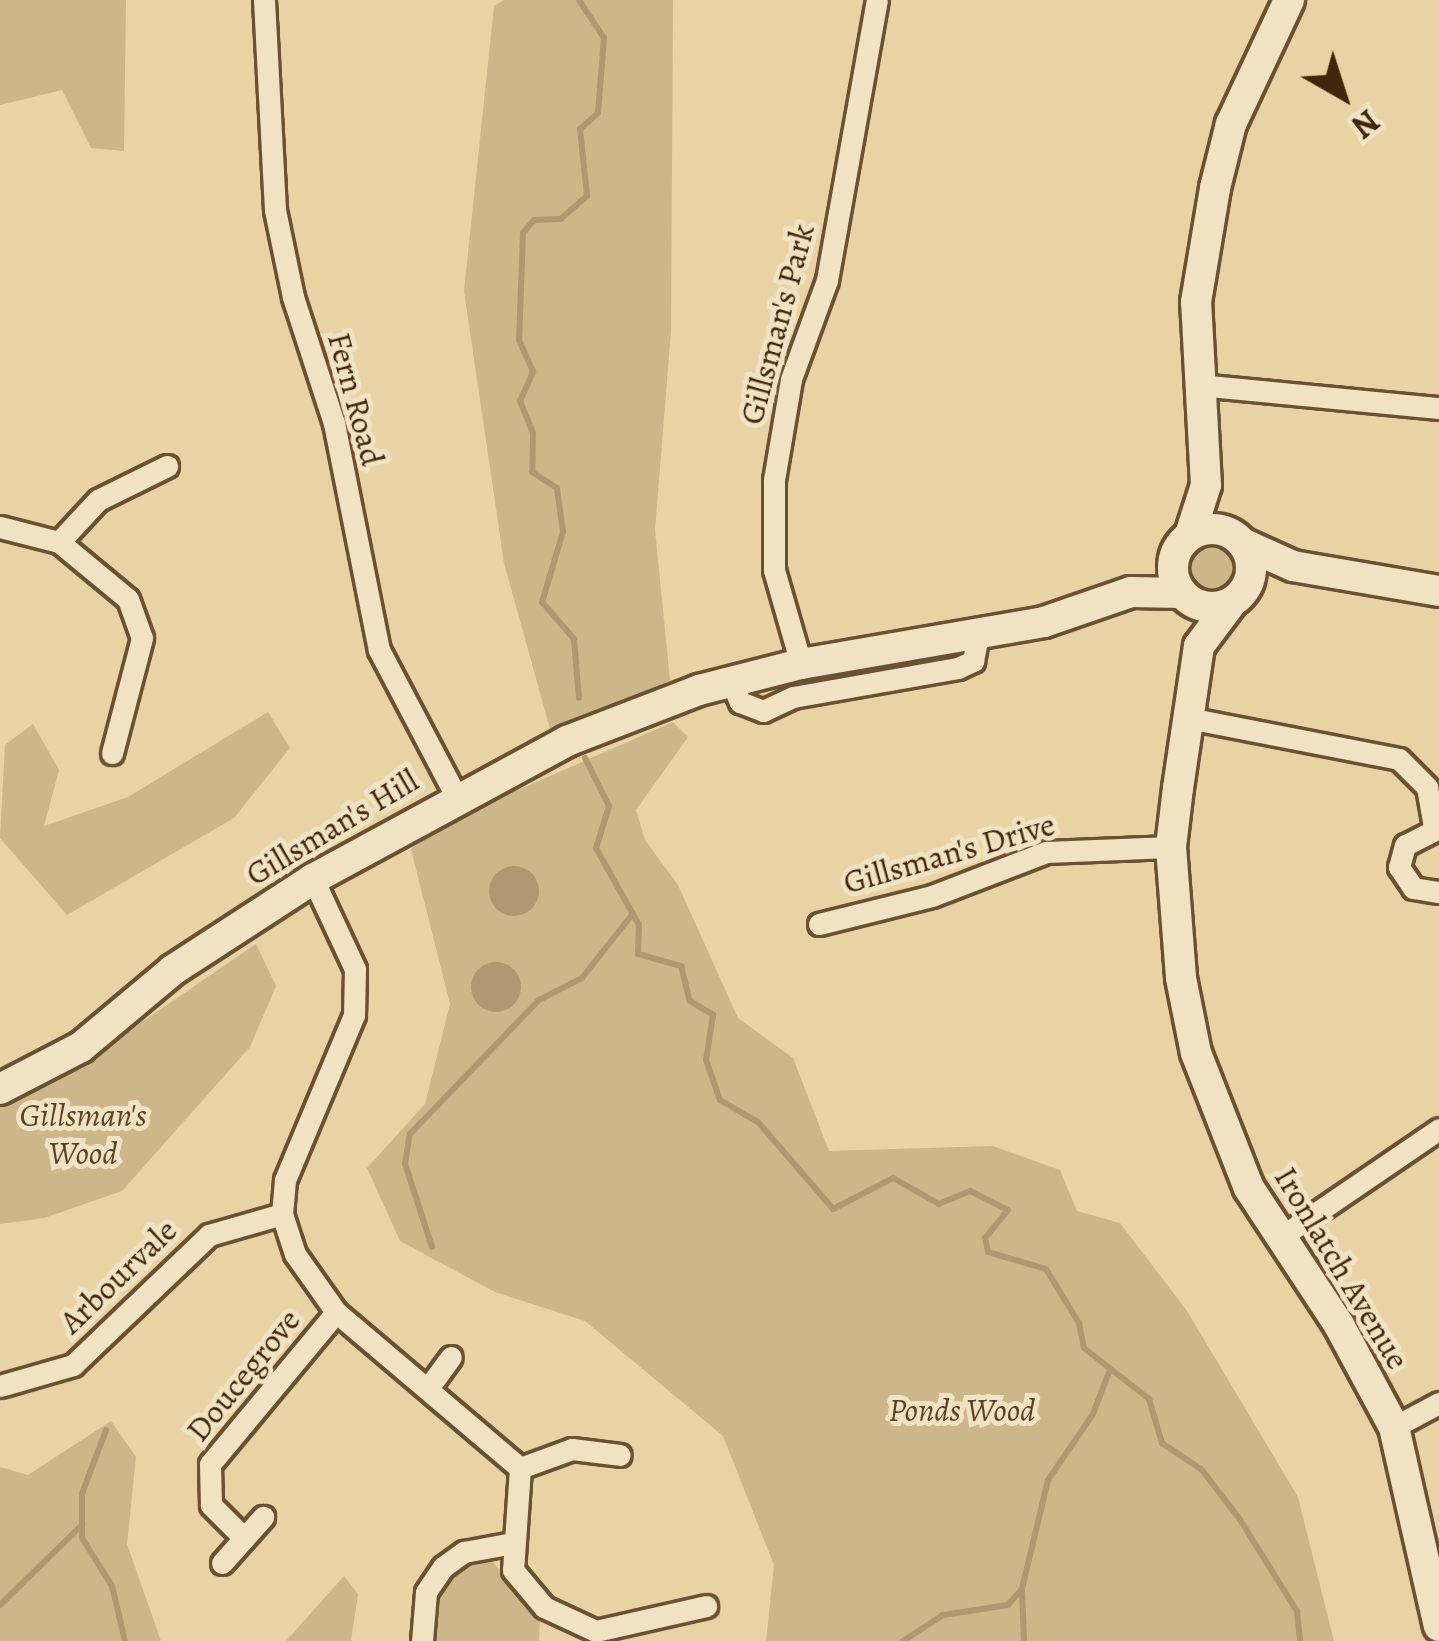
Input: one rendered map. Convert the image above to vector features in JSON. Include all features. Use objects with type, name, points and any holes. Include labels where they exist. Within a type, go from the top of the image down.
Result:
[{"type":"street","name":"Fern Road","points":[[264,0],[275,210],[293,297],[334,423],[379,650],[456,796]]},
{"type":"street","name":"Gillsman's Park","points":[[801,664],[775,570],[774,481],[791,379],[827,280],[877,0]]},
{"type":"street","points":[[1239,595],[1252,566],[1206,485],[1196,302],[1231,124],[1288,0]]},
{"type":"street","points":[[1198,385],[1439,408]]},
{"type":"street","points":[[59,542],[98,500],[167,466]]},
{"type":"street","points":[[1199,646],[1186,597],[1183,545],[1206,485]]},
{"type":"street","points":[[0,527],[59,542],[116,583],[138,619],[133,696],[112,734],[112,753]]},
{"type":"street","points":[[1131,592],[1183,545],[1236,538],[1293,566],[1439,591]]},
{"type":"street","points":[[1186,597],[1210,607],[1293,566]]},
{"type":"street","name":"Gillsman's Hill","points":[[0,1089],[81,1048],[173,970],[313,879],[456,796],[567,741],[731,682],[801,664],[1045,622],[1131,592],[1186,597]]},
{"type":"street","name":"Ironlatch Avenue","points":[[1239,595],[1199,646],[1171,847],[1180,978],[1196,1053],[1231,1149],[1278,1239],[1339,1324],[1394,1427],[1439,1626]]},
{"type":"street","points":[[731,682],[740,703],[763,711],[794,697],[958,668],[973,661],[979,631]]},
{"type":"street","points":[[1188,718],[1399,759],[1427,787],[1437,827],[1405,845],[1399,867],[1413,888],[1439,892]]},
{"type":"street","name":"Gillsman's Drive","points":[[818,925],[932,896],[1046,852],[1171,847]]},
{"type":"street","points":[[313,879],[355,969],[355,1015],[335,1076],[290,1158],[282,1214],[303,1269],[336,1312],[520,1468]]},
{"type":"street","points":[[1278,1239],[1439,1129]]},
{"type":"street","name":"Arbourvale","points":[[0,1386],[73,1365],[209,1235],[282,1214]]},
{"type":"street","name":"Doucegrove","points":[[244,1538],[211,1505],[210,1464],[336,1312]]},
{"type":"street","points":[[429,1387],[452,1357]]},
{"type":"street","points":[[1394,1427],[1439,1403]]},
{"type":"street","points":[[520,1468],[572,1449],[620,1455]]},
{"type":"street","points":[[520,1468],[508,1544],[528,1593],[560,1632],[596,1631],[706,1606]]},
{"type":"street","points":[[221,1563],[263,1517]]},
{"type":"street","points":[[422,1641],[426,1592],[443,1567],[464,1552],[508,1544]]},
{"type":"green space","points":[[0,0],[126,0],[124,151],[91,148],[62,90],[0,105]]},
{"type":"green space","points":[[504,0],[673,0],[671,331],[655,530],[670,680],[552,736],[504,563],[464,291],[494,6]]},
{"type":"green space","points":[[1211,538],[1231,547],[1240,567],[1231,587],[1211,596],[1191,587],[1182,567],[1191,547]]},
{"type":"green space","points":[[268,712],[290,748],[234,818],[67,915],[0,838],[5,745],[33,724],[59,770],[44,826],[128,797]]},
{"type":"green space","name":"Ponds Wood","points":[[673,722],[688,737],[636,810],[645,840],[678,885],[738,1018],[793,1058],[829,1151],[993,1146],[1060,1170],[1077,1211],[1120,1223],[1187,1311],[1298,1497],[1334,1641],[766,1641],[774,1565],[723,1436],[585,1321],[495,1292],[400,1241],[367,1168],[425,1104],[450,1004],[411,849],[441,824]]},
{"type":"green space","name":"Gillsman's Wood","points":[[256,944],[276,986],[250,1047],[122,1191],[44,1218],[0,1224],[0,1101],[88,1059]]},
{"type":"green space","points":[[111,1421],[136,1457],[127,1544],[161,1641],[0,1641],[0,1467],[28,1475]]},
{"type":"green space","points":[[487,1555],[540,1618],[539,1641],[433,1641],[437,1594],[453,1569]]},
{"type":"green space","points":[[344,1576],[358,1594],[351,1641],[286,1641]]},
{"type":"shaded area","points":[[514,866],[532,873],[539,891],[532,909],[514,916],[496,909],[489,891],[496,873]]},
{"type":"shaded area","points":[[496,962],[514,969],[521,987],[514,1005],[496,1012],[478,1005],[471,987],[478,969]]},
{"type":"waterway","points":[[579,0],[604,38],[598,113],[580,129],[587,196],[561,219],[534,220],[523,233],[519,340],[533,372],[520,401],[533,433],[532,472],[557,488],[563,532],[542,602],[574,639],[579,698]]},
{"type":"waterway","points":[[585,758],[609,806],[596,848],[639,925],[638,954],[681,966],[690,1001],[713,1015],[706,1060],[720,1100],[758,1122],[833,1209],[893,1178],[939,1204],[970,1191],[1008,1210],[985,1238],[988,1252],[1046,1269],[1079,1323],[1084,1348],[1149,1399],[1162,1443],[1202,1470],[1239,1518],[1297,1611],[1300,1641]]},
{"type":"waterway","points":[[432,1247],[405,1164],[410,1134],[539,1000],[582,978],[631,916]]},
{"type":"waterway","points":[[903,1641],[943,1615],[1008,1605],[1022,1589],[1048,1480],[1093,1414],[1109,1372]]},
{"type":"waterway","points":[[106,1430],[82,1494],[82,1538],[112,1586],[125,1641]]},
{"type":"waterway","points":[[0,1605],[82,1525]]},
{"type":"waterway","points":[[1022,1591],[1024,1641]]}]
